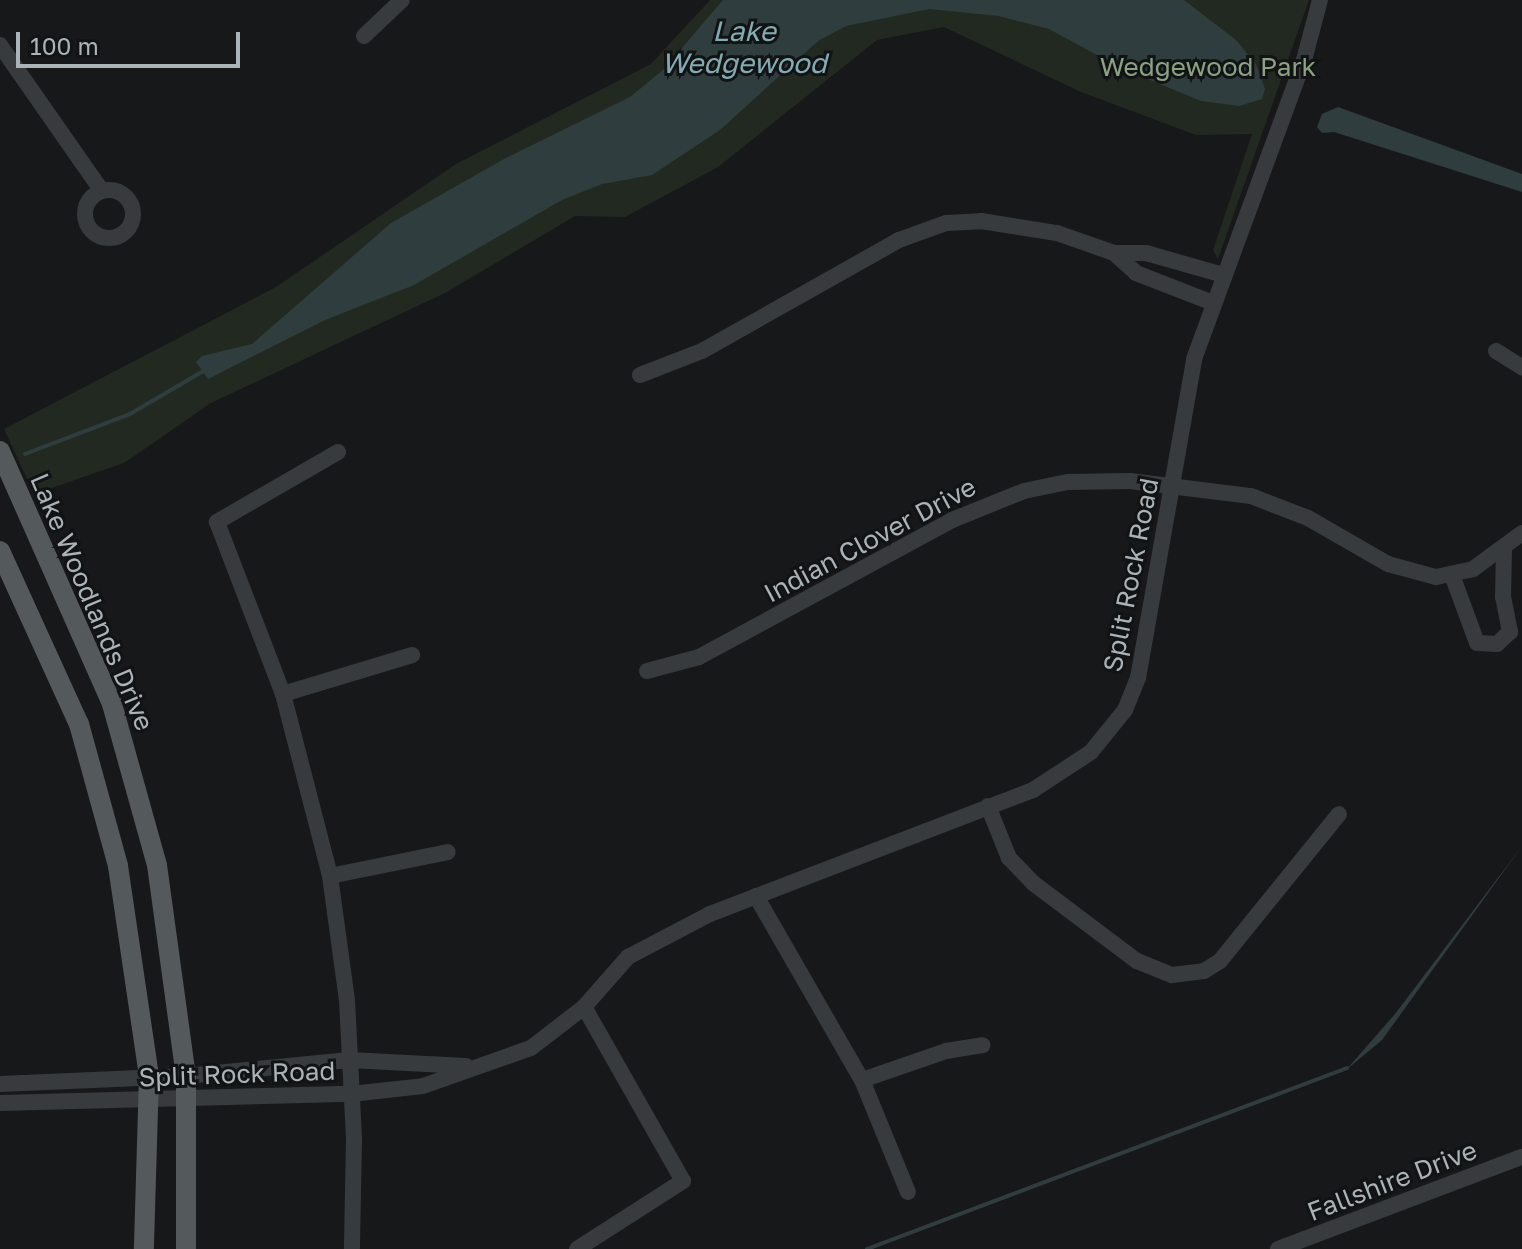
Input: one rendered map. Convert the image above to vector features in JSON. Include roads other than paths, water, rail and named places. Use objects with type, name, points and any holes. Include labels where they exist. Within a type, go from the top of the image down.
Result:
[{"type":"main road","name":"Lake Woodlands Drive","points":[[0,451],[86,640],[137,783],[169,933],[186,1076],[186,1249]]},
{"type":"main road","points":[[0,551],[79,724],[100,790],[118,866],[149,1076],[144,1249]]},
{"type":"street","points":[[364,36],[402,0]]},
{"type":"street","name":"Split Rock Road","points":[[0,1103],[351,1094],[423,1086],[531,1048],[584,1007],[628,957],[756,896],[988,806],[1066,772],[1110,733],[1125,710],[1138,678],[1194,359],[1304,60],[1320,0]]},
{"type":"street","points":[[0,45],[101,190]]},
{"type":"street","points":[[640,375],[702,351],[899,240],[946,223],[1008,224],[1057,233],[1114,253],[1146,253],[1223,275]]},
{"type":"street","points":[[1114,253],[1136,273],[1213,303]]},
{"type":"street","points":[[1496,351],[1522,367]]},
{"type":"street","points":[[338,452],[217,522],[283,694],[330,876],[349,1060],[352,1249]]},
{"type":"street","name":"Indian Clover Drive","points":[[647,671],[699,657],[952,520],[1024,491],[1096,480],[1214,489],[1279,504],[1388,564],[1436,577],[1452,575]]},
{"type":"street","points":[[1504,551],[1503,597],[1510,632],[1497,644],[1477,643],[1452,575],[1504,551],[1522,533]]},
{"type":"street","points":[[283,694],[412,655]]},
{"type":"street","points":[[988,806],[1009,858],[1033,883],[1137,961],[1172,975],[1204,971],[1220,961],[1339,814]]},
{"type":"street","points":[[330,876],[448,852]]},
{"type":"street","points":[[756,896],[862,1080],[908,1192]]},
{"type":"street","points":[[577,1249],[683,1181],[584,1007]]},
{"type":"street","points":[[862,1080],[946,1051],[983,1045]]},
{"type":"street","name":"Split Rock Road","points":[[0,1084],[186,1076],[349,1060],[472,1067]]},
{"type":"street","name":"Fallshire Drive","points":[[1278,1249],[1522,1157]]},
{"type":"water","name":"Lake Wedgewood","points":[[723,0],[1184,0],[1236,40],[1256,64],[1265,89],[1262,99],[1239,106],[1201,101],[1121,68],[1049,29],[999,16],[929,9],[846,26],[818,41],[720,130],[652,175],[602,184],[562,200],[414,285],[325,320],[208,379],[196,362],[202,356],[252,344],[391,223],[504,159],[630,97],[663,70]]},
{"type":"water","points":[[1338,107],[1522,174],[1522,192],[1334,132],[1322,133],[1317,127],[1322,114]]},
{"type":"water","points":[[1522,846],[1382,1040],[1346,1070],[1395,1014]]},
{"type":"waterway","points":[[25,454],[130,414],[207,369]]},
{"type":"waterway","points":[[867,1249],[1347,1068]]},
{"type":"park label","name":"Wedgewood Park","points":[[1208,67]]}]
